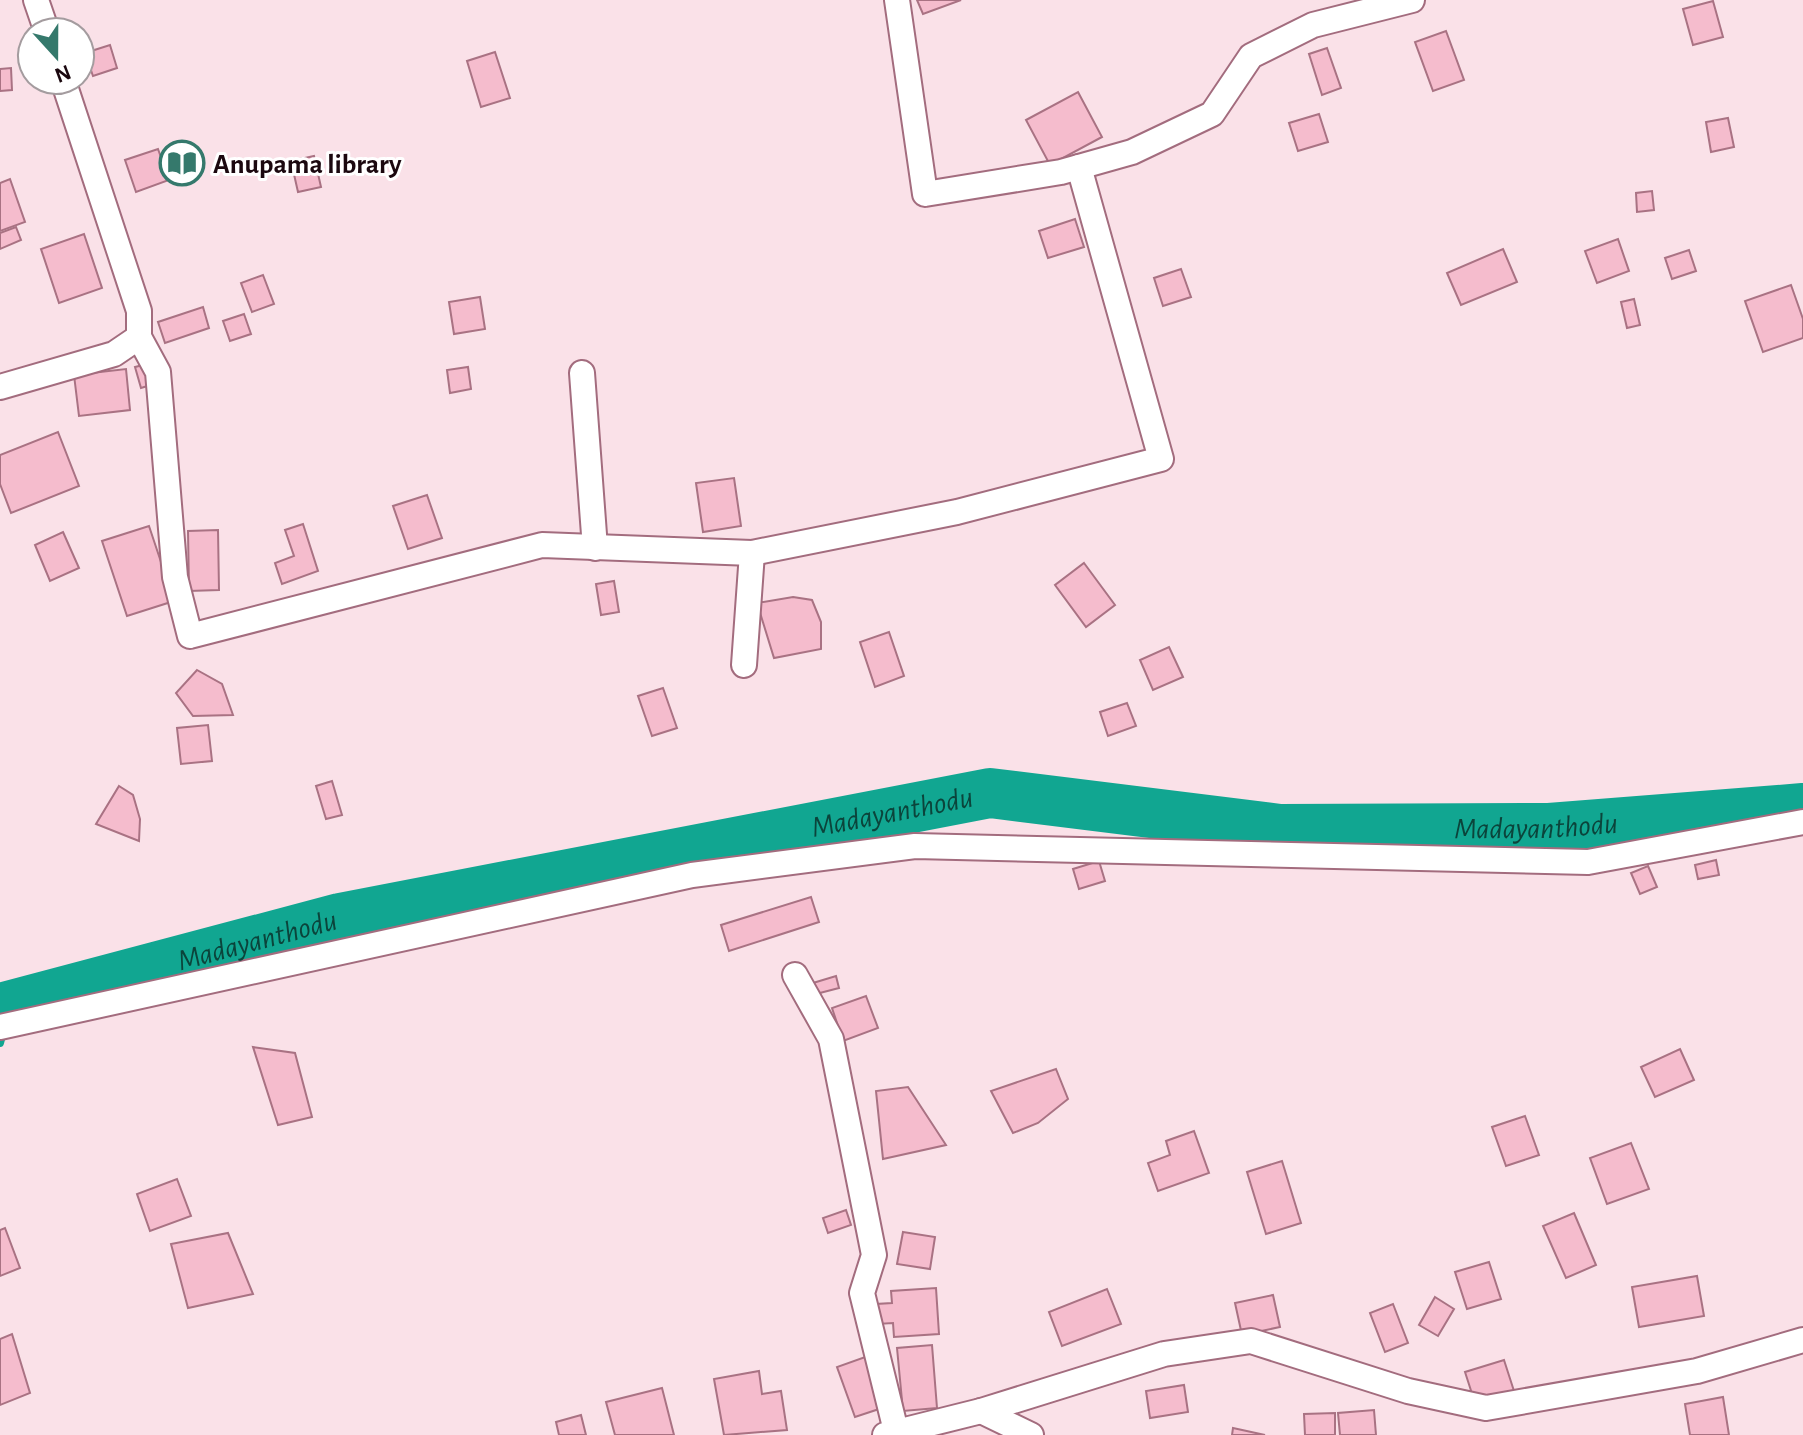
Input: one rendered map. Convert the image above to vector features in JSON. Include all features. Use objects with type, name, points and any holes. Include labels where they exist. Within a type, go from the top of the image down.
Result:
[{"type":"street","points":[[897,0],[925,194],[1079,167],[1132,152],[1212,114],[1251,56],[1313,25],[1412,0]]},
{"type":"street","points":[[68,96],[139,311],[139,337],[158,372],[175,577],[190,636],[542,545],[752,553],[957,512],[1161,459],[1079,167]]},
{"type":"street","points":[[0,387],[114,354],[139,337]]},
{"type":"street","points":[[582,373],[595,548]]},
{"type":"street","points":[[744,665],[752,553]]},
{"type":"street","points":[[0,1027],[692,875],[915,846],[1588,862],[1803,822]]},
{"type":"street","points":[[795,975],[831,1039],[874,1255],[862,1293],[891,1433],[981,1411],[1164,1354],[1251,1341],[1408,1391],[1486,1408],[1697,1371],[1803,1340]]},
{"type":"street","points":[[981,1411],[1031,1435]]},
{"type":"building","points":[[917,0],[961,0],[923,14]]},
{"type":"building","points":[[1713,1],[1723,37],[1693,45],[1683,9]]},
{"type":"building","points":[[1446,31],[1464,80],[1433,91],[1415,42]]},
{"type":"building","points":[[110,45],[117,68],[96,75],[96,49]]},
{"type":"building","points":[[1327,48],[1341,88],[1322,95],[1309,54]]},
{"type":"building","points":[[495,52],[510,98],[481,107],[467,61]]},
{"type":"building","points":[[11,68],[12,90],[0,91],[0,69]]},
{"type":"building","points":[[1078,92],[1102,137],[1050,165],[1026,120]]},
{"type":"building","points":[[1319,114],[1328,142],[1298,151],[1289,123]]},
{"type":"building","points":[[1728,118],[1734,147],[1711,152],[1706,122]]},
{"type":"building","points":[[158,149],[169,180],[136,192],[125,160]]},
{"type":"building","points":[[314,156],[321,187],[298,192],[291,161]]},
{"type":"building","points":[[10,179],[25,222],[0,231],[0,183]]},
{"type":"building","points":[[1652,191],[1654,210],[1637,212],[1636,193]]},
{"type":"building","points":[[1075,219],[1084,247],[1048,258],[1039,231]]},
{"type":"building","points":[[16,227],[21,240],[0,249],[0,233]]},
{"type":"building","points":[[84,234],[102,288],[59,303],[41,249]]},
{"type":"building","points":[[1618,239],[1629,271],[1597,283],[1585,251]]},
{"type":"building","points":[[1503,249],[1517,282],[1461,305],[1447,273]]},
{"type":"building","points":[[1689,250],[1696,271],[1672,279],[1665,258]]},
{"type":"building","points":[[1181,269],[1191,297],[1163,306],[1154,278]]},
{"type":"building","points":[[263,275],[274,304],[252,312],[241,283]]},
{"type":"building","points":[[1791,285],[1803,319],[1803,338],[1763,352],[1745,301]]},
{"type":"building","points":[[480,297],[485,329],[454,334],[449,302]]},
{"type":"building","points":[[1634,299],[1640,325],[1627,328],[1621,302]]},
{"type":"building","points":[[203,307],[209,328],[165,343],[158,322]]},
{"type":"building","points":[[244,314],[251,334],[230,341],[223,321]]},
{"type":"building","points":[[147,364],[154,384],[141,388],[135,367]]},
{"type":"building","points":[[468,367],[471,389],[450,393],[447,370]]},
{"type":"building","points":[[126,369],[130,410],[79,416],[74,375]]},
{"type":"building","points":[[58,432],[79,486],[11,513],[0,484],[0,455]]},
{"type":"building","points":[[734,478],[741,526],[703,532],[696,483]]},
{"type":"building","points":[[427,495],[442,538],[408,549],[393,506]]},
{"type":"building","points":[[303,524],[318,571],[282,584],[275,563],[294,556],[285,530]]},
{"type":"building","points":[[149,526],[174,601],[127,616],[102,541]]},
{"type":"building","points":[[218,530],[219,590],[189,591],[188,531]]},
{"type":"building","points":[[63,532],[79,568],[50,581],[35,545]]},
{"type":"building","points":[[1084,563],[1115,605],[1086,627],[1055,585]]},
{"type":"building","points":[[614,581],[619,612],[601,615],[596,584]]},
{"type":"building","points":[[793,597],[812,600],[821,622],[821,649],[774,658],[757,603]]},
{"type":"building","points":[[889,632],[904,676],[875,687],[860,642]]},
{"type":"building","points":[[1169,647],[1183,677],[1153,690],[1140,660]]},
{"type":"building","points":[[197,670],[222,684],[233,715],[193,716],[176,693]]},
{"type":"building","points":[[663,688],[677,728],[652,736],[638,696]]},
{"type":"building","points":[[1127,703],[1136,726],[1108,736],[1100,712]]},
{"type":"building","points":[[208,725],[212,761],[181,764],[177,728]]},
{"type":"building","points":[[332,781],[342,815],[326,819],[316,786]]},
{"type":"building","points":[[119,786],[133,795],[140,819],[139,841],[96,824]]},
{"type":"building","points":[[1716,860],[1719,875],[1698,879],[1695,865]]},
{"type":"building","points":[[1099,861],[1105,881],[1079,889],[1073,869]]},
{"type":"building","points":[[1648,866],[1657,887],[1640,894],[1631,873]]},
{"type":"building","points":[[811,897],[819,922],[729,951],[721,925]]},
{"type":"building","points":[[836,976],[839,988],[816,994],[813,983]]},
{"type":"building","points":[[866,996],[878,1028],[843,1041],[832,1008]]},
{"type":"building","points":[[253,1047],[295,1053],[312,1117],[278,1125]]},
{"type":"building","points":[[1680,1049],[1694,1080],[1655,1097],[1641,1067]]},
{"type":"building","points":[[1056,1069],[1068,1099],[1038,1123],[1013,1133],[991,1091]]},
{"type":"building","points":[[908,1087],[946,1145],[883,1159],[876,1091]]},
{"type":"building","points":[[1525,1116],[1539,1155],[1506,1166],[1492,1127]]},
{"type":"building","points":[[1194,1131],[1209,1173],[1158,1191],[1148,1163],[1170,1155],[1166,1141]]},
{"type":"building","points":[[1631,1143],[1649,1189],[1607,1204],[1590,1158]]},
{"type":"building","points":[[1282,1161],[1301,1223],[1266,1234],[1247,1172]]},
{"type":"building","points":[[177,1179],[191,1216],[150,1231],[137,1194]]},
{"type":"building","points":[[846,1210],[851,1225],[828,1233],[823,1218]]},
{"type":"building","points":[[1574,1213],[1596,1265],[1566,1278],[1543,1226]]},
{"type":"building","points":[[5,1228],[20,1268],[0,1276],[0,1230]]},
{"type":"building","points":[[903,1232],[935,1237],[930,1269],[897,1264]]},
{"type":"building","points":[[228,1233],[253,1294],[188,1308],[171,1244]]},
{"type":"building","points":[[1489,1262],[1501,1299],[1467,1309],[1455,1272]]},
{"type":"building","points":[[1697,1276],[1704,1316],[1639,1327],[1632,1287]]},
{"type":"building","points":[[936,1288],[939,1334],[894,1337],[893,1323],[877,1324],[876,1304],[892,1303],[891,1291]]},
{"type":"building","points":[[1107,1289],[1121,1324],[1062,1346],[1049,1312]]},
{"type":"building","points":[[1273,1295],[1280,1327],[1242,1335],[1235,1303]]},
{"type":"building","points":[[1435,1297],[1454,1309],[1438,1336],[1419,1325]]},
{"type":"building","points":[[1393,1304],[1408,1343],[1385,1352],[1370,1313]]},
{"type":"building","points":[[12,1334],[30,1393],[0,1405],[0,1339]]},
{"type":"building","points":[[932,1345],[937,1408],[903,1411],[897,1348]]},
{"type":"building","points":[[868,1356],[885,1407],[855,1417],[837,1367]]},
{"type":"building","points":[[1504,1360],[1514,1391],[1475,1403],[1465,1372]]},
{"type":"building","points":[[759,1371],[762,1394],[781,1391],[787,1430],[724,1435],[714,1379]]},
{"type":"building","points":[[1184,1385],[1188,1412],[1150,1418],[1146,1391]]},
{"type":"building","points":[[662,1388],[674,1435],[615,1435],[606,1402]]},
{"type":"building","points":[[1723,1397],[1729,1435],[1690,1435],[1685,1404]]},
{"type":"building","points":[[1374,1410],[1376,1435],[1340,1435],[1338,1413]]},
{"type":"building","points":[[1335,1413],[1335,1435],[1305,1435],[1304,1414]]},
{"type":"building","points":[[581,1415],[586,1435],[559,1435],[556,1422]]},
{"type":"building","points":[[1233,1428],[1265,1435],[1232,1435]]},
{"type":"waterway","name":"Madayanthodu","points":[[0,1008],[340,918],[990,793],[1280,829],[1549,828],[1803,808]]},
{"type":"waterway","points":[[0,1043],[10,1005]]},
{"type":"place","name":"Anupama library","points":[[182,163]]}]
